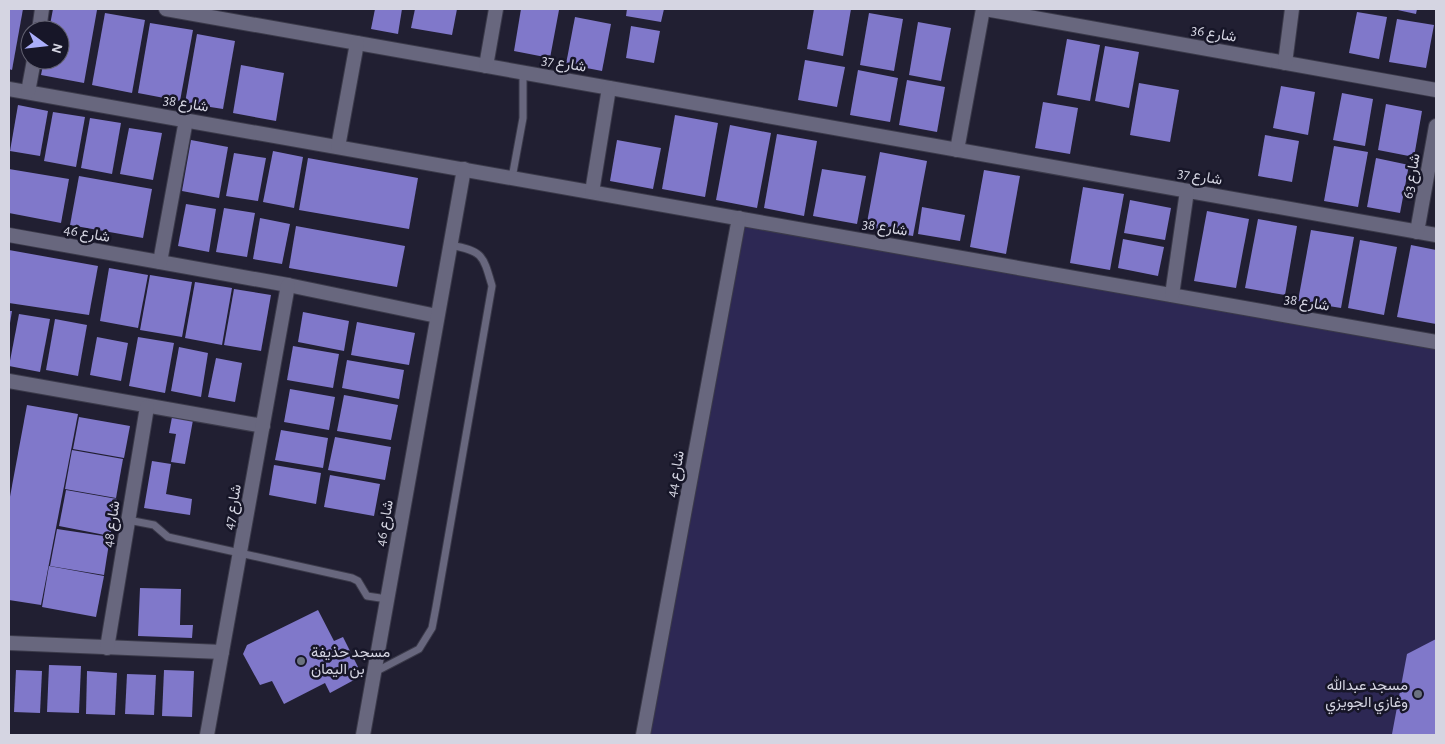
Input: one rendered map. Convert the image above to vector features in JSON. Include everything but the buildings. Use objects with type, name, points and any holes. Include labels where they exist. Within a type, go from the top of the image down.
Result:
[{"type":"street","name":"شارع 37","points":[[166,9],[1436,235]]},
{"type":"street","points":[[486,66],[496,9]]},
{"type":"street","points":[[957,150],[984,9]]},
{"type":"street","name":"شارع 36","points":[[984,9],[1436,90]]},
{"type":"street","points":[[1285,63],[1292,9]]},
{"type":"street","points":[[338,147],[357,43]]},
{"type":"street","points":[[28,92],[32,70]]},
{"type":"street","points":[[592,192],[609,88]]},
{"type":"street","name":"شارع 38","points":[[9,89],[1436,342]]},
{"type":"street","points":[[160,262],[186,120]]},
{"type":"street","name":"شارع 63","points":[[1417,232],[1436,126]]},
{"type":"street","name":"شارع 46","points":[[363,735],[464,169]]},
{"type":"street","points":[[1172,295],[1187,191]]},
{"type":"street","name":"شارع 44","points":[[643,735],[738,218]]},
{"type":"street","name":"شارع 46","points":[[9,235],[288,285],[438,316]]},
{"type":"street","name":"شارع 47","points":[[207,735],[288,285]]},
{"type":"street","points":[[9,381],[147,407],[263,426]]},
{"type":"street","name":"شارع 48","points":[[107,648],[147,407]]},
{"type":"street","points":[[9,643],[222,652]]},
{"type":"lane","points":[[512,178],[524,118],[523,72]]},
{"type":"lane","points":[[374,672],[419,649],[432,628],[436,607],[492,286],[481,255],[471,249],[450,245]]},
{"type":"lane","points":[[128,520],[154,525],[168,538],[352,578],[358,581],[367,596],[387,599]]},
{"type":"shaded area","points":[[739,218],[1436,342],[1436,735],[643,735]]},
{"type":"place","name":"مسجد حذيفة بن اليمان","points":[[301,661]]},
{"type":"place","name":"مسجد عبدالله وغازي الجويزي","points":[[1418,694]]}]
